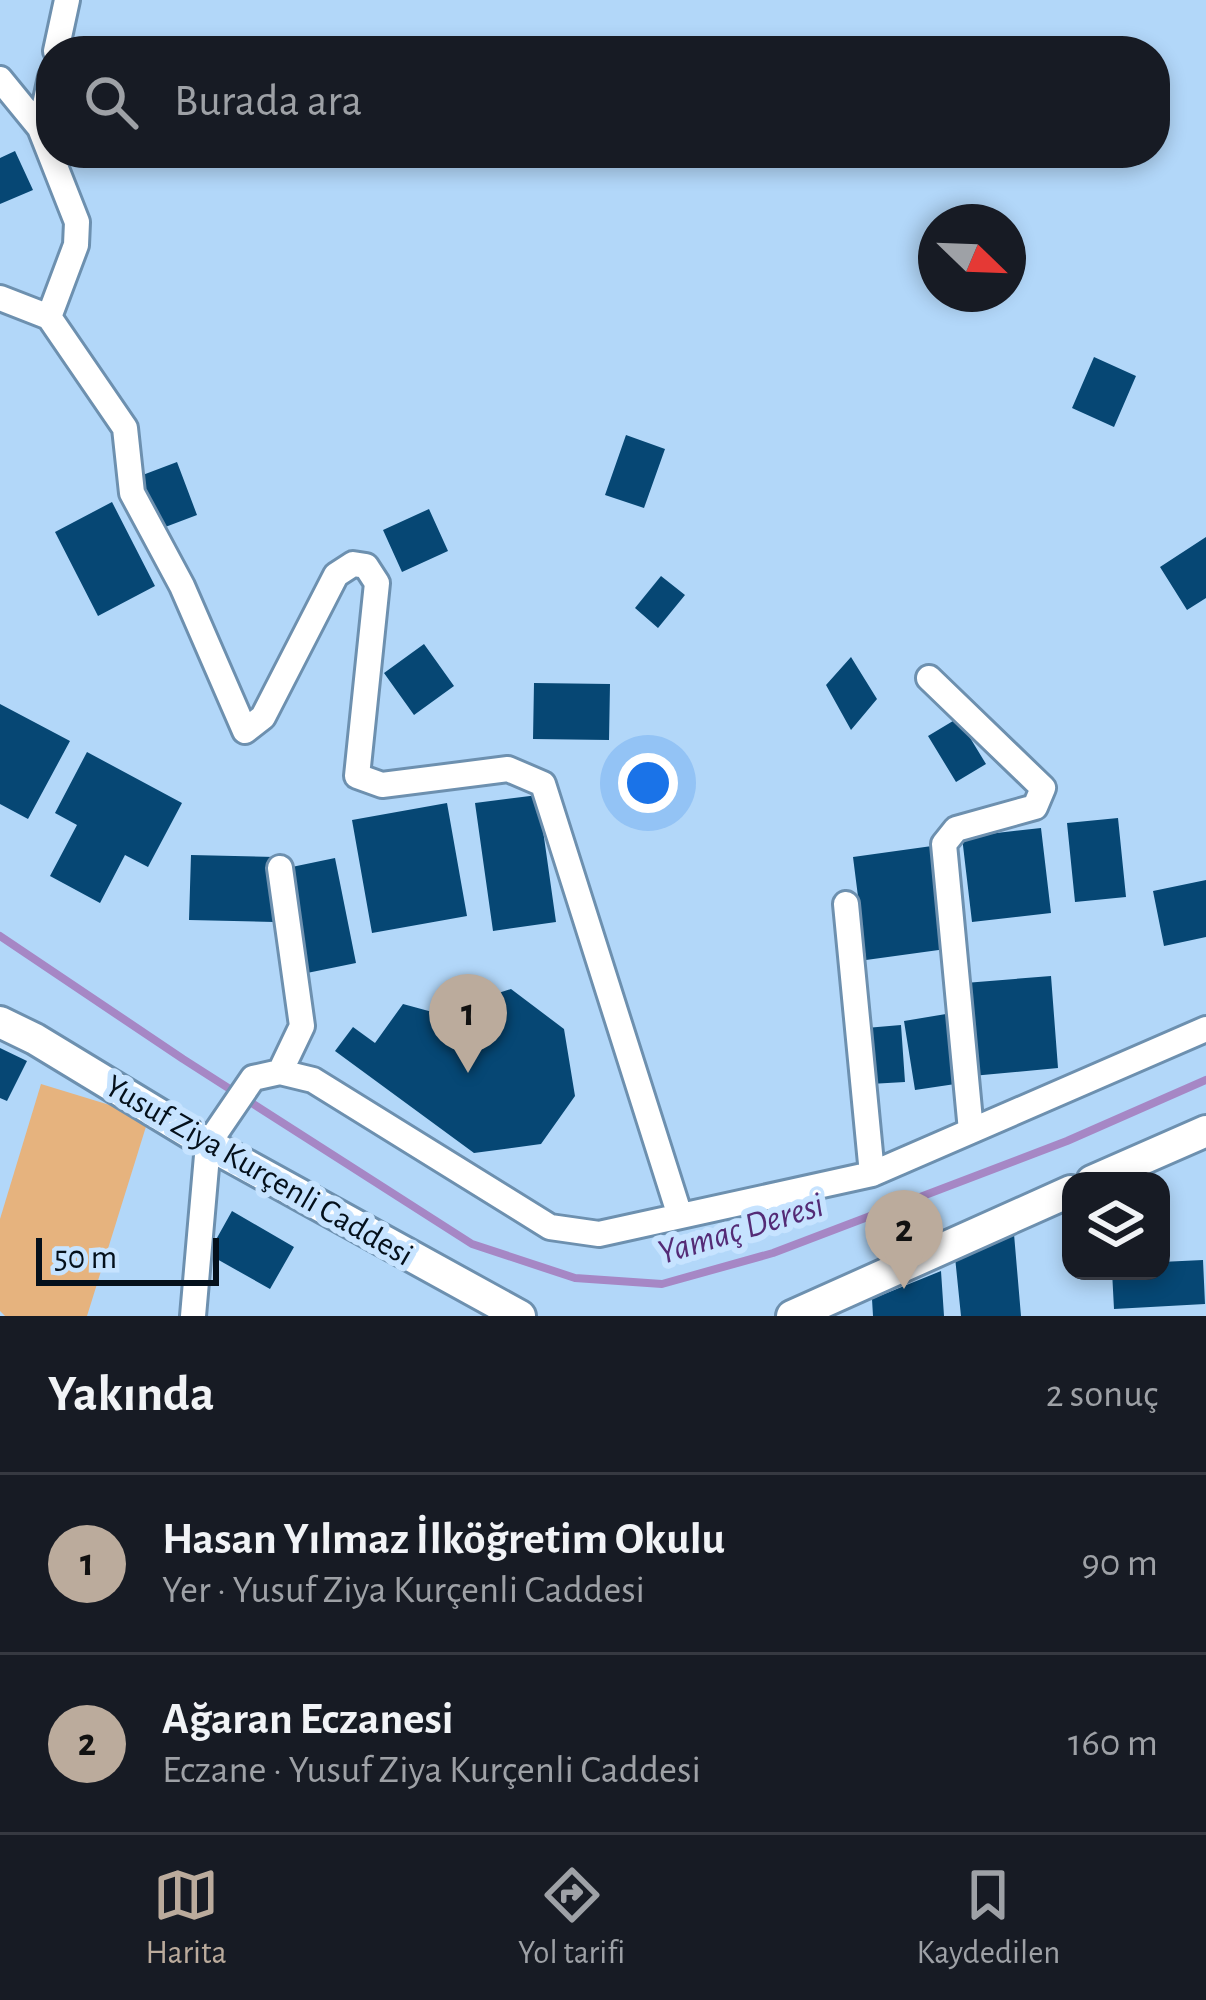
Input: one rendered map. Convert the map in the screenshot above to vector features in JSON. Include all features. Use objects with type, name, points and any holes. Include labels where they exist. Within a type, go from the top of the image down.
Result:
[{"type":"street","points":[[59,36],[67,0]]},
{"type":"street","points":[[0,79],[36,123]]},
{"type":"street","points":[[49,317],[76,245],[77,222],[56,168]]},
{"type":"street","points":[[0,298],[49,317],[124,428],[132,493],[182,586],[245,730],[263,717],[336,575],[353,564],[366,566],[377,583],[357,776],[382,785],[508,769],[543,784],[680,1216]]},
{"type":"street","points":[[929,679],[1043,788],[1035,807],[956,829],[944,844],[971,1131]]},
{"type":"street","points":[[280,868],[302,1026],[280,1072]]},
{"type":"street","points":[[846,904],[872,1174]]},
{"type":"street","name":"Yusuf Ziya Kurçenli Caddesi","points":[[0,1022],[208,1144],[520,1316]]},
{"type":"street","points":[[193,1316],[208,1144],[253,1078],[280,1072],[313,1080],[550,1227],[599,1234],[872,1174],[1206,1029]]},
{"type":"street","points":[[1113,1172],[1206,1131]]},
{"type":"street","points":[[791,1316],[1062,1194]]},
{"type":"shaded area","points":[[41,1084],[149,1117],[87,1316],[5,1316],[0,1311],[0,1219]]},
{"type":"building","points":[[15,151],[33,190],[0,204],[0,158]]},
{"type":"building","points":[[1094,357],[1136,376],[1114,427],[1072,408]]},
{"type":"building","points":[[626,435],[665,449],[644,508],[605,495]]},
{"type":"building","points":[[177,462],[197,515],[160,529],[140,476]]},
{"type":"building","points":[[112,502],[155,586],[98,616],[55,532]]},
{"type":"building","points":[[429,509],[448,551],[402,572],[383,530]]},
{"type":"building","points":[[1206,537],[1206,598],[1187,610],[1160,567]]},
{"type":"building","points":[[661,576],[685,595],[658,628],[635,608]]},
{"type":"building","points":[[424,644],[454,686],[414,715],[384,673]]},
{"type":"building","points":[[851,657],[877,699],[851,730],[826,685]]},
{"type":"building","points":[[534,683],[610,684],[609,740],[533,739]]},
{"type":"building","points":[[0,704],[70,741],[28,819],[0,804]]},
{"type":"building","points":[[958,718],[986,764],[956,782],[928,736]]},
{"type":"building","points":[[87,752],[182,803],[148,867],[125,855],[100,903],[50,876],[77,825],[55,813]]},
{"type":"building","points":[[538,795],[556,922],[493,931],[475,803]]},
{"type":"building","points":[[447,803],[467,916],[372,933],[352,820]]},
{"type":"building","points":[[1118,818],[1126,897],[1075,902],[1067,823]]},
{"type":"building","points":[[1041,828],[1051,913],[972,922],[962,837]]},
{"type":"building","points":[[932,846],[946,949],[866,960],[853,857]]},
{"type":"building","points":[[191,855],[275,857],[274,922],[189,920]]},
{"type":"building","points":[[335,858],[356,963],[307,973],[287,868]]},
{"type":"building","points":[[1206,880],[1206,937],[1164,946],[1153,891]]},
{"type":"building","points":[[1051,976],[1058,1068],[972,1076],[965,983]]},
{"type":"building","points":[[511,989],[564,1029],[575,1096],[541,1144],[474,1153],[335,1051],[353,1027],[375,1043],[403,1004],[436,1013]]},
{"type":"building","points":[[952,1013],[962,1083],[915,1090],[904,1021]]},
{"type":"building","points":[[901,1025],[905,1082],[870,1084],[866,1028]]},
{"type":"building","points":[[0,1048],[27,1061],[7,1101],[0,1098]]},
{"type":"building","points":[[232,1211],[294,1247],[270,1289],[208,1254]]},
{"type":"building","points":[[1014,1234],[1021,1316],[961,1316],[955,1257]]},
{"type":"building","points":[[1203,1260],[1205,1304],[1114,1309],[1112,1280],[1170,1280],[1170,1262]]},
{"type":"building","points":[[941,1271],[944,1316],[873,1316],[872,1299]]},
{"type":"waterway","name":"Yamaç Deresi","points":[[0,936],[472,1244],[575,1278],[662,1284],[773,1253],[1067,1141],[1206,1080]]},
{"type":"place","name":"Hasan Yılmaz İlköğretim Okulu","points":[[468,1073]]},
{"type":"place","name":"Ağaran Eczanesi","points":[[904,1289]]}]
